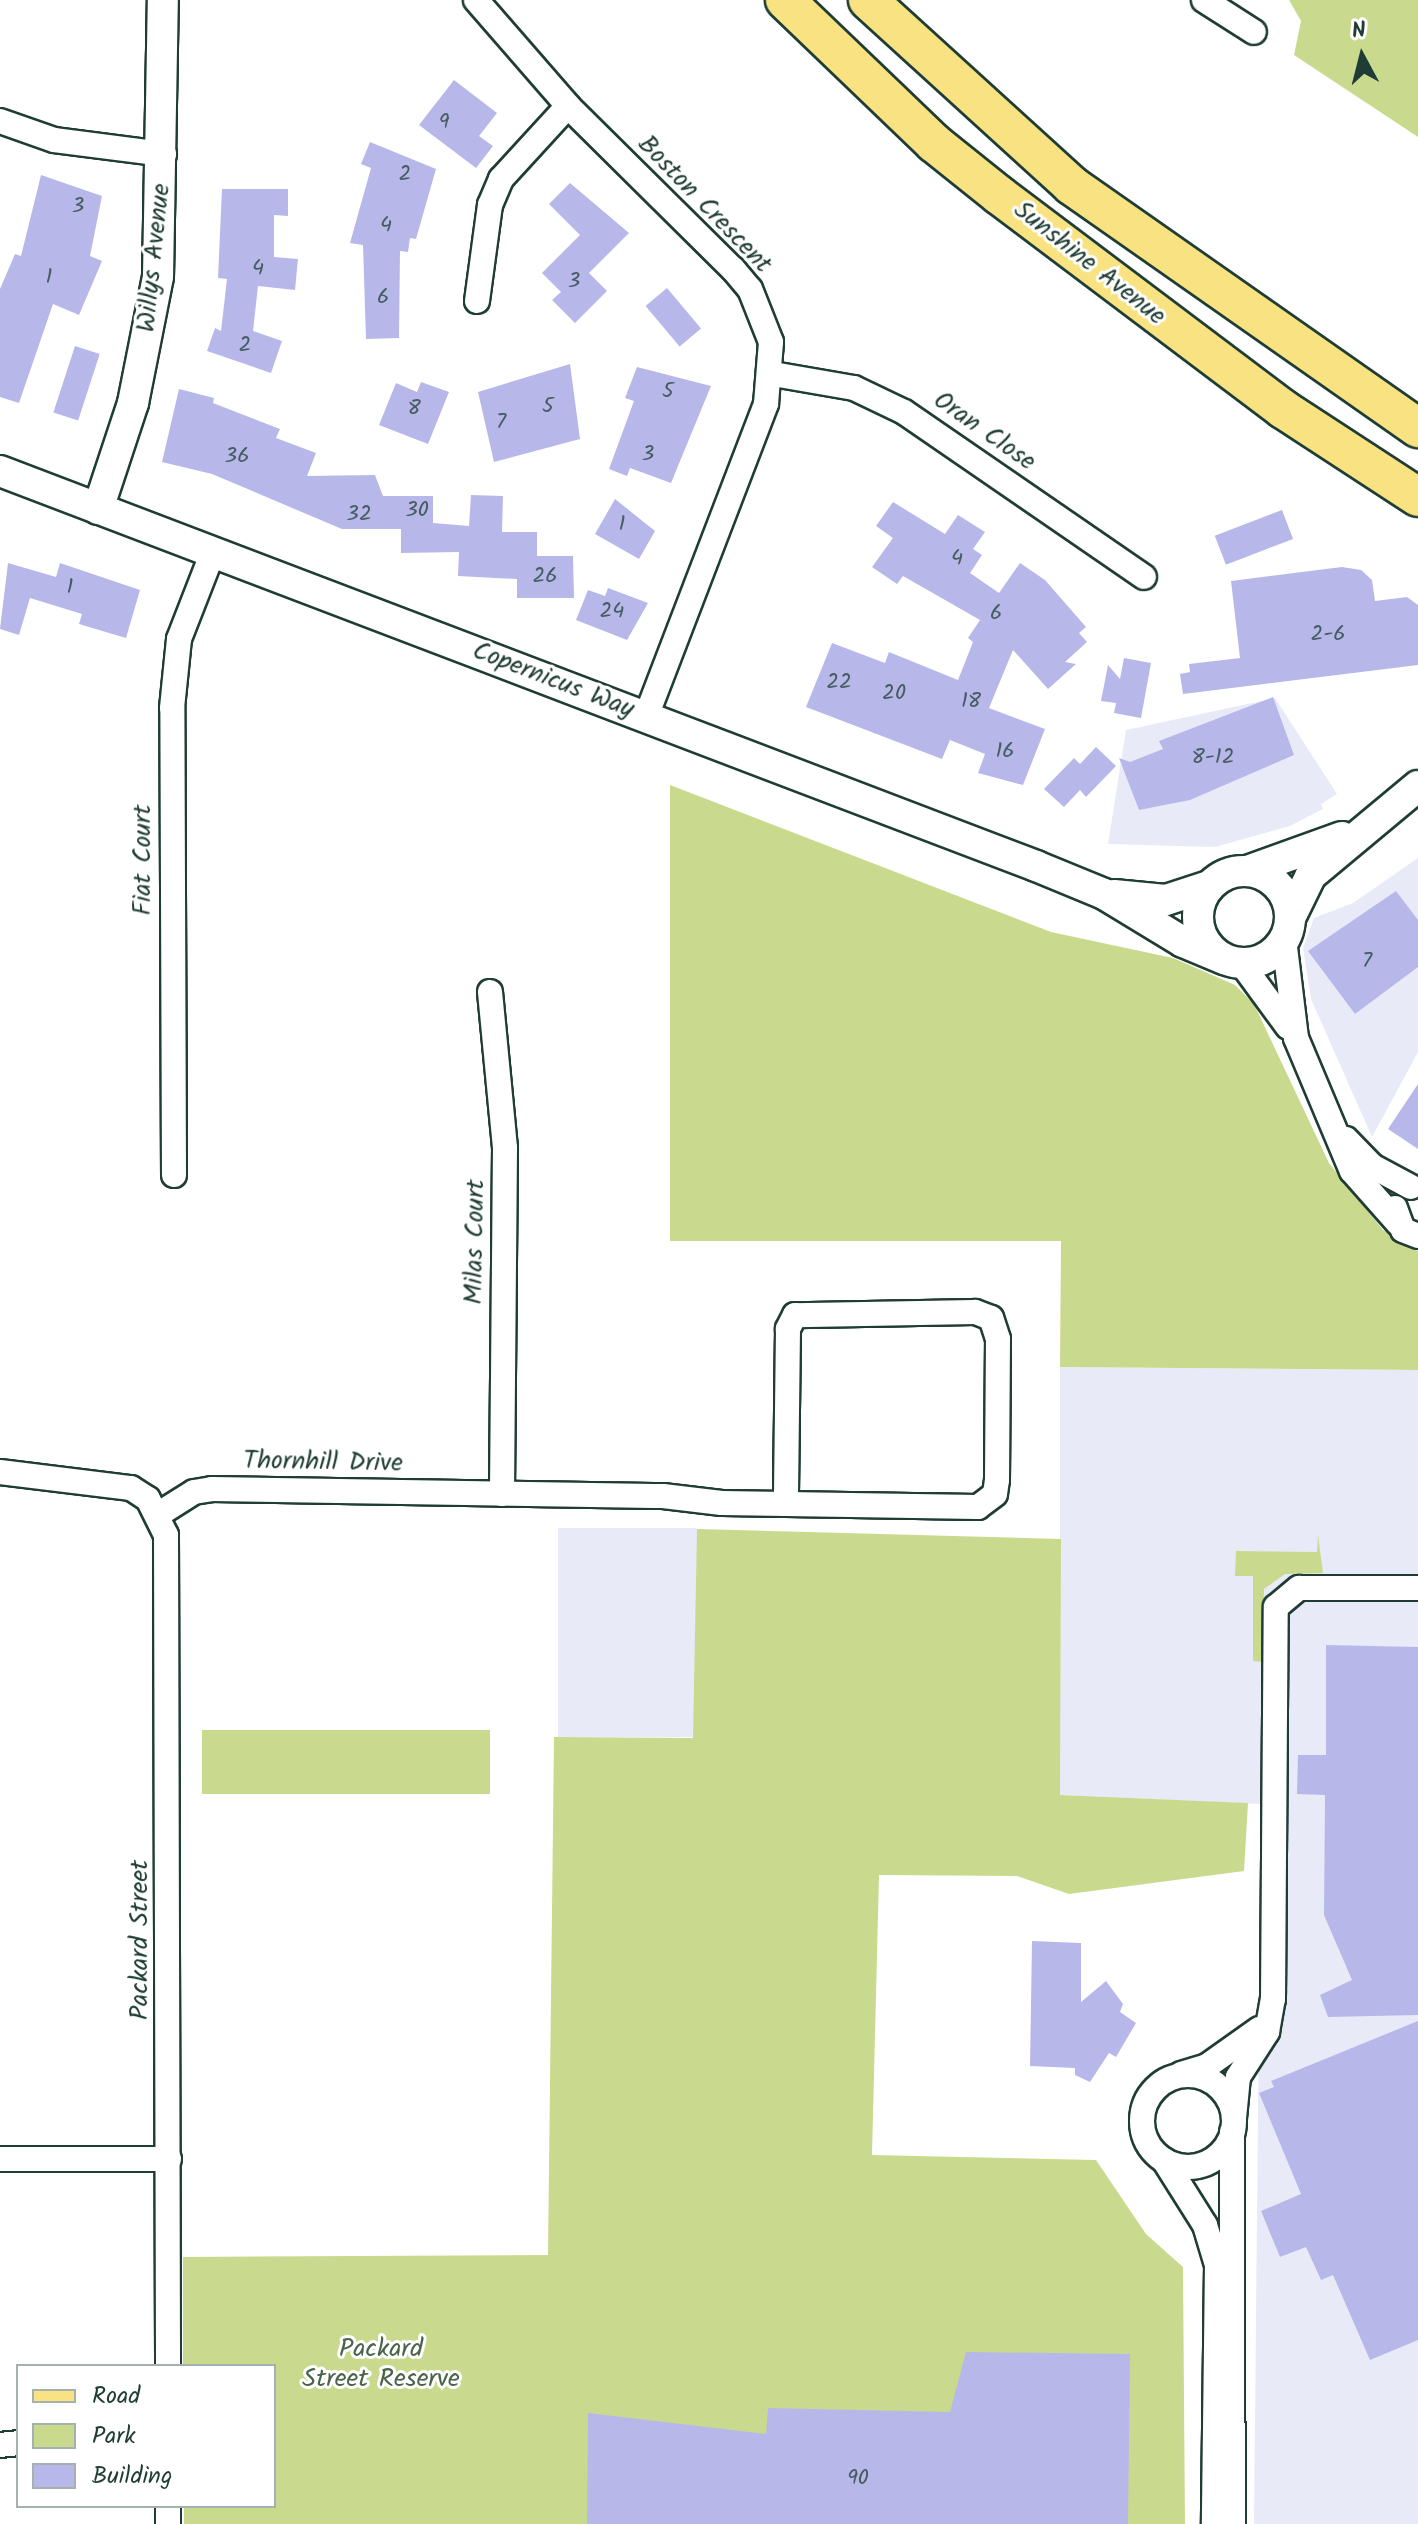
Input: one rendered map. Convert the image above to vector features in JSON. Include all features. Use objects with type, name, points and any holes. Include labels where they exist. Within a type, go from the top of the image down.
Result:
[{"type":"main road","name":"Sunshine Avenue","points":[[785,0],[999,195],[1271,400],[1418,497]]},
{"type":"main road","points":[[806,0],[842,55]]},
{"type":"main road","name":"Sunshine Avenue","points":[[866,0],[1071,185],[1418,428]]},
{"type":"main road","points":[[866,0],[927,81],[996,141],[1006,170],[999,195]]},
{"type":"street","name":"Willys Avenue","points":[[98,509],[151,323],[164,154],[163,0]]},
{"type":"street","name":"Boston Crescent","points":[[476,0],[568,106],[750,289],[771,342],[773,374],[646,717]]},
{"type":"street","points":[[1204,0],[1254,32]]},
{"type":"street","points":[[477,301],[490,205],[501,179],[568,106]]},
{"type":"street","points":[[0,121],[54,140],[164,154]]},
{"type":"street","name":"Oran Close","points":[[773,374],[854,388],[904,412],[1144,577]]},
{"type":"street","name":"Copernicus Way","points":[[0,471],[1104,894],[1183,942],[1233,961]]},
{"type":"street","name":"Fiat Court","points":[[174,1175],[172,708],[179,639],[213,552]]},
{"type":"street","points":[[1233,961],[1270,954],[1287,928],[1311,875],[1355,833],[1417,786]]},
{"type":"street","points":[[1355,833],[1209,886],[1199,905],[1198,927],[1207,946],[1233,961],[1296,1038],[1358,1181],[1408,1229]]},
{"type":"street","points":[[1247,871],[1283,891],[1296,1038]]},
{"type":"street","name":"Copernicus Way","points":[[1104,894],[1166,900],[1209,886]]},
{"type":"street","name":"Milas Court","points":[[490,992],[505,1148],[502,1494]]},
{"type":"street","points":[[1333,1122],[1372,1166],[1414,1187],[1398,1198],[1408,1229]]},
{"type":"street","name":"Thornhill Drive","points":[[159,1514],[194,1492],[212,1489],[663,1496],[786,1503],[978,1507],[988,1502],[997,1480],[998,1339],[991,1318],[975,1312],[795,1315],[788,1329],[786,1503]]},
{"type":"street","points":[[0,1472],[131,1488],[159,1514]]},
{"type":"street","name":"Packard Street","points":[[159,1514],[169,1559],[168,2364]]},
{"type":"street","points":[[1233,2524],[1233,2125],[1238,2077],[1267,2023],[1273,1999],[1276,1607],[1299,1588],[1418,1588]]},
{"type":"street","points":[[1214,2524],[1217,2265],[1205,2225],[1164,2160],[1147,2143],[1143,2109],[1154,2089],[1175,2076],[1207,2066],[1267,2023]]},
{"type":"street","points":[[1164,2160],[1199,2165],[1220,2153],[1233,2125],[1215,2083],[1175,2076]]},
{"type":"street","points":[[0,2159],[169,2159]]},
{"type":"shaded area","points":[[1275,698],[1337,794],[1321,804],[1323,809],[1290,826],[1215,847],[1108,844],[1126,730]]},
{"type":"shaded area","points":[[1418,858],[1418,1052],[1372,1137],[1311,999],[1303,948],[1314,918],[1353,903]]},
{"type":"shaded area","points":[[1060,1367],[1418,1370],[1418,2524],[1254,2524],[1261,1804],[1060,1795]]},
{"type":"shaded area","points":[[558,1528],[697,1528],[697,1737],[558,1737]]},
{"type":"green space","points":[[1289,0],[1418,0],[1418,137],[1294,55],[1301,21]]},
{"type":"green space","points":[[670,785],[1051,932],[1173,958],[1235,985],[1254,1004],[1329,1163],[1383,1230],[1418,1251],[1418,1370],[1060,1367],[1061,1241],[670,1241]]},
{"type":"green space","name":"Packard Street Reserve","points":[[697,1529],[1061,1539],[1060,1795],[1248,1803],[1244,1871],[1069,1894],[1017,1876],[879,1875],[872,2155],[1096,2160],[1146,2234],[1183,2267],[1185,2524],[184,2524],[184,2508],[276,2508],[276,2364],[183,2364],[183,2257],[548,2255],[554,1737],[693,1738]]},
{"type":"green space","points":[[1318,1535],[1323,1573],[1285,1574],[1264,1589],[1262,1662],[1253,1661],[1253,1576],[1235,1576],[1236,1551],[1317,1552]]},
{"type":"green space","points":[[202,1730],[490,1730],[490,1794],[202,1794]]},
{"type":"building","points":[[454,80],[497,113],[479,136],[493,146],[476,168],[419,125]]},
{"type":"building","points":[[370,142],[436,169],[416,239],[410,238],[408,252],[400,251],[399,338],[366,339],[363,245],[350,243],[371,168],[361,164]]},
{"type":"building","points":[[41,175],[102,196],[90,256],[102,261],[79,315],[53,304],[19,403],[0,397],[0,289],[15,254],[21,256]]},
{"type":"building","points":[[570,183],[629,233],[589,273],[607,291],[575,323],[552,300],[561,292],[542,273],[580,235],[549,204]]},
{"type":"building","points":[[222,189],[288,189],[288,216],[274,215],[274,257],[298,259],[295,290],[258,286],[253,331],[282,341],[271,373],[207,351],[215,328],[221,331],[227,279],[218,278]]},
{"type":"building","points":[[667,288],[701,329],[680,347],[646,306]]},
{"type":"building","points":[[75,346],[100,354],[78,421],[53,413]]},
{"type":"building","points":[[570,364],[580,439],[494,462],[478,392]]},
{"type":"building","points":[[637,367],[711,386],[671,483],[630,468],[627,476],[609,469],[634,401],[625,398]]},
{"type":"building","points":[[421,382],[449,392],[428,444],[379,425],[396,383],[417,392]]},
{"type":"building","points":[[179,389],[214,398],[213,403],[280,429],[276,438],[316,453],[307,476],[375,475],[383,496],[433,496],[433,523],[469,526],[471,495],[503,496],[502,532],[537,532],[537,556],[573,556],[574,598],[517,598],[517,579],[458,576],[459,552],[401,553],[401,529],[342,529],[212,474],[162,462]]},
{"type":"building","points":[[615,499],[655,531],[639,559],[595,534]]},
{"type":"building","points":[[893,502],[945,534],[958,515],[985,532],[973,549],[982,555],[970,573],[999,593],[1020,563],[1045,580],[1086,627],[1079,633],[1087,642],[1065,662],[1076,664],[1048,689],[1013,650],[989,708],[1045,729],[1023,785],[978,773],[985,754],[950,740],[942,759],[806,707],[832,643],[885,663],[889,652],[958,680],[973,642],[968,638],[980,620],[903,576],[897,584],[872,567],[893,538],[876,526]]},
{"type":"building","points":[[1282,510],[1293,539],[1226,565],[1215,536]]},
{"type":"building","points":[[8,563],[56,577],[60,563],[140,590],[126,638],[79,624],[82,614],[30,598],[19,635],[0,629]]},
{"type":"building","points":[[1342,567],[1361,570],[1372,580],[1375,601],[1407,597],[1418,605],[1418,665],[1183,694],[1180,674],[1190,672],[1189,664],[1240,658],[1231,581]]},
{"type":"building","points":[[608,588],[648,603],[627,640],[576,620],[588,590],[605,596]]},
{"type":"building","points":[[1124,658],[1151,663],[1141,718],[1114,713],[1116,703],[1101,701],[1108,665],[1120,679]]},
{"type":"building","points":[[1273,697],[1294,755],[1190,800],[1139,810],[1119,758],[1130,762],[1163,749],[1159,741]]},
{"type":"building","points":[[1096,747],[1116,766],[1086,797],[1080,790],[1064,807],[1044,789],[1074,758],[1080,764]]},
{"type":"building","points":[[1396,891],[1418,920],[1418,967],[1355,1014],[1308,951]]},
{"type":"building","points":[[1418,1084],[1418,1149],[1388,1129]]},
{"type":"building","points":[[1326,1645],[1418,1647],[1418,2015],[1328,2017],[1320,1995],[1352,1980],[1324,1915],[1325,1795],[1297,1794],[1298,1755],[1326,1755]]},
{"type":"building","points":[[1032,1941],[1081,1943],[1081,2002],[1106,1981],[1123,2004],[1120,2012],[1136,2023],[1116,2057],[1109,2053],[1090,2082],[1075,2075],[1075,2068],[1030,2066]]},
{"type":"building","points":[[1418,2021],[1418,2340],[1370,2360],[1333,2275],[1321,2280],[1306,2247],[1280,2257],[1261,2211],[1301,2194],[1259,2093],[1274,2087],[1271,2081]]},
{"type":"building","points":[[966,2352],[1130,2354],[1128,2524],[587,2524],[588,2413],[766,2434],[768,2408],[950,2412]]}]
